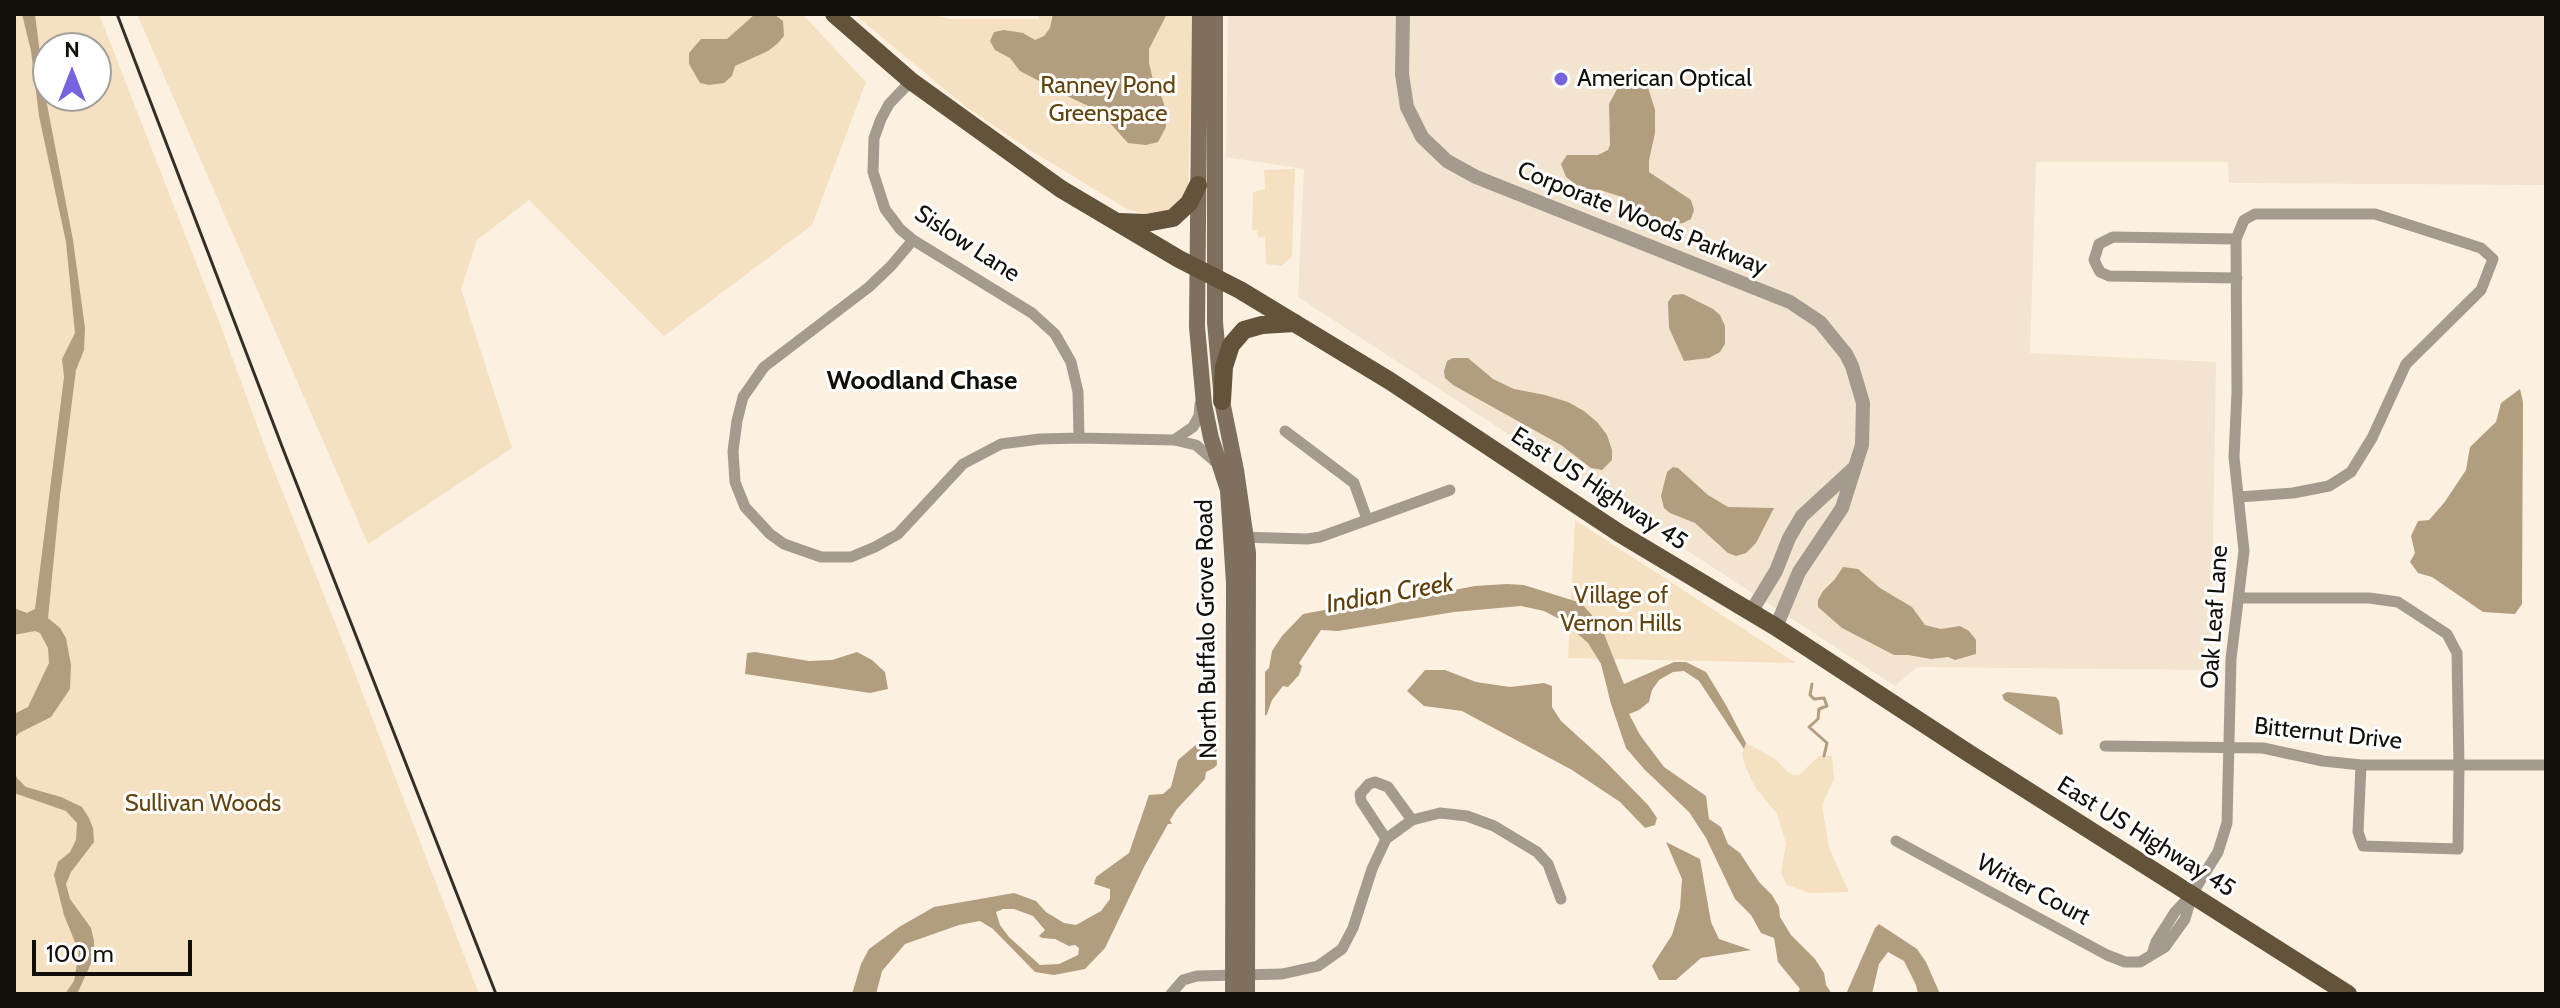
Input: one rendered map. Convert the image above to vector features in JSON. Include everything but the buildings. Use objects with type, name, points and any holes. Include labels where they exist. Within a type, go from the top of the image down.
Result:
[{"type":"main road","name":"East US Highway 45","points":[[834,14],[911,81],[1061,189],[1296,323],[1390,381],[1619,533],[1776,627],[2348,994]]},
{"type":"main road","name":"North Buffalo Grove Road","points":[[1200,14],[1199,346],[1211,438],[1224,472],[1239,537]]},
{"type":"main road","name":"North Buffalo Grove Road","points":[[1215,14],[1216,335],[1239,537],[1242,682],[1240,974],[1233,994]]},
{"type":"main road","points":[[1115,222],[1146,223],[1173,218],[1189,203],[1198,185]]},
{"type":"main road","points":[[1222,401],[1224,367],[1231,345],[1244,330],[1262,325],[1296,323]]},
{"type":"main road","name":"North Buffalo Grove Road","points":[[1240,974],[1247,994]]},
{"type":"street","name":"Corporate Woods Parkway","points":[[1403,14],[1402,74],[1407,107],[1422,137],[1447,161],[1476,177],[1790,302],[1826,329],[1846,354],[1863,403],[1862,445],[1842,508],[1799,572],[1776,627]]},
{"type":"street","name":"Sislow Lane","points":[[911,81],[889,104],[874,138],[872,156],[876,188],[885,209],[913,240],[1032,313],[1055,334],[1071,362],[1078,392],[1079,438]]},
{"type":"street","points":[[2237,278],[2109,276],[2100,272],[2094,260],[2099,244],[2113,237],[2236,239],[2244,220],[2255,214],[2375,214],[2481,248],[2493,259],[2481,290],[2406,364],[2372,438],[2351,472],[2329,486],[2293,493],[2239,497]]},
{"type":"street","name":"Oak Leaf Lane","points":[[2192,894],[2218,852],[2227,823],[2231,659],[2244,551],[2234,457],[2236,239]]},
{"type":"street","points":[[913,240],[869,287],[764,367],[743,397],[733,451],[735,482],[745,507],[770,534],[784,544],[821,557],[851,557],[898,534],[963,464],[1001,444],[1079,438],[1174,440],[1196,445],[1212,457],[1224,472]]},
{"type":"street","points":[[1174,440],[1193,427],[1199,416],[1194,363],[1199,346]]},
{"type":"street","points":[[1285,431],[1354,483],[1367,519]]},
{"type":"street","points":[[1751,612],[1776,571],[1802,516],[1855,468]]},
{"type":"street","points":[[1239,537],[1320,537],[1450,490]]},
{"type":"street","points":[[2240,598],[2369,598],[2398,602],[2447,634],[2457,653],[2458,849],[2363,846],[2358,832],[2361,765]]},
{"type":"street","name":"Bitternut Drive","points":[[2105,746],[2263,748],[2323,761],[2361,765],[2546,765]]},
{"type":"street","points":[[1386,839],[1361,801],[1360,794],[1369,784],[1375,782],[1388,787],[1412,820]]},
{"type":"street","points":[[1171,994],[1183,980],[1197,976],[1282,974],[1318,966],[1342,949],[1353,928],[1372,869],[1386,839],[1412,820],[1440,813],[1467,816],[1494,826],[1537,852],[1548,864],[1561,899]]},
{"type":"street","name":"Writer Court","points":[[1896,841],[2125,962],[2140,962],[2152,954],[2175,912],[2192,894]]},
{"type":"shaded area","points":[[22,14],[35,14],[37,32],[32,32],[32,59]]},
{"type":"shaded area","points":[[1053,14],[1167,14],[1149,49],[1153,80],[1166,111],[1166,127],[1158,142],[1146,145],[1128,143],[1099,111],[1067,96],[1054,94],[1043,83],[1020,71],[1010,58],[995,50],[990,41],[994,32],[1004,30],[1023,33],[1035,40],[1044,36],[1050,28]]},
{"type":"shaded area","points":[[1228,14],[2546,14],[2546,185],[2229,183],[2228,162],[2036,162],[2030,353],[2216,362],[2211,670],[1917,667],[1895,686],[1298,297],[1304,169],[1226,157]]},
{"type":"shaded area","points":[[754,15],[775,15],[783,21],[784,36],[768,51],[735,66],[732,76],[724,83],[700,83],[689,64],[689,53],[701,39],[727,39]]},
{"type":"shaded area","points":[[1635,75],[1646,81],[1655,110],[1649,172],[1691,200],[1694,210],[1691,219],[1683,223],[1673,224],[1646,214],[1622,197],[1600,190],[1582,189],[1566,177],[1561,164],[1567,155],[1598,155],[1608,150],[1609,104],[1623,78]]},
{"type":"shaded area","points":[[39,112],[48,112],[73,240],[85,328],[84,350],[76,370],[48,618],[66,638],[71,665],[70,689],[51,717],[19,733],[14,739],[14,714],[28,707],[49,663],[48,648],[40,633],[14,635],[14,608],[27,613],[35,609],[64,377],[62,359],[75,333],[66,242]]},
{"type":"shaded area","points":[[1683,294],[1713,309],[1725,326],[1725,344],[1720,352],[1709,358],[1684,361],[1669,328],[1668,302],[1673,295]]},
{"type":"shaded area","points":[[1468,358],[1493,379],[1514,389],[1568,402],[1584,411],[1607,435],[1612,460],[1602,470],[1591,468],[1561,445],[1453,385],[1445,378],[1444,371],[1447,361]]},
{"type":"shaded area","points":[[2520,389],[2523,402],[2522,604],[2515,614],[2483,612],[2432,577],[2418,573],[2410,562],[2415,553],[2411,536],[2418,521],[2429,520],[2444,503],[2466,470],[2470,447],[2496,422],[2501,403]]},
{"type":"shaded area","points":[[1673,467],[1728,507],[1774,508],[1756,543],[1746,553],[1736,556],[1728,553],[1695,523],[1664,508],[1661,496],[1667,472]]},
{"type":"shaded area","points":[[1843,567],[1858,569],[1880,588],[1912,607],[1925,625],[1941,629],[1960,626],[1969,631],[1976,640],[1976,654],[1955,660],[1948,657],[1931,659],[1894,655],[1842,628],[1818,607],[1818,600]]},
{"type":"shaded area","name":"Indian Creek","points":[[1524,585],[1581,603],[1600,624],[1624,684],[1674,662],[1686,662],[1706,672],[1746,743],[1744,749],[1699,681],[1684,671],[1673,672],[1659,680],[1649,702],[1629,714],[1664,767],[1706,796],[1709,819],[1721,827],[1728,844],[1740,853],[1759,882],[1772,895],[1779,907],[1780,917],[1791,935],[1815,959],[1832,994],[1797,994],[1800,989],[1778,962],[1774,938],[1761,933],[1751,915],[1735,899],[1706,838],[1689,812],[1626,748],[1601,664],[1588,643],[1563,621],[1544,611],[1521,606],[1454,612],[1338,631],[1321,630],[1299,663],[1302,666],[1299,675],[1288,687],[1283,686],[1272,700],[1267,714],[1214,768],[1206,772],[1205,779],[1177,809],[1170,820],[1172,824],[1168,824],[1144,867],[1105,948],[1085,969],[1054,975],[1035,972],[993,929],[980,921],[905,944],[882,971],[876,994],[852,994],[869,949],[934,907],[1014,893],[1036,901],[1046,912],[1064,923],[1076,925],[1101,911],[1110,899],[1110,889],[1094,884],[1096,877],[1129,853],[1149,795],[1163,794],[1171,787],[1178,760],[1204,738],[1208,722],[1213,723],[1269,668],[1272,651],[1303,614],[1341,607],[1352,600],[1377,609],[1475,586]],"holes":[[[1014,909],[1033,916],[1045,930],[1039,936],[1069,946],[1075,945],[1079,948],[1078,955],[1059,964],[1040,965],[1000,925],[996,912]]]},
{"type":"shaded area","points":[[857,652],[885,672],[888,689],[870,693],[745,674],[747,653],[809,661],[832,660]]},
{"type":"shaded area","points":[[1425,670],[1445,670],[1476,682],[1510,687],[1544,683],[1552,686],[1552,707],[1561,721],[1648,805],[1657,818],[1655,825],[1645,828],[1620,802],[1572,770],[1462,711],[1424,706],[1407,691]]},
{"type":"shaded area","points":[[2007,692],[2056,697],[2063,734],[2004,700],[2002,695]]},
{"type":"shaded area","points":[[14,770],[26,787],[82,807],[93,828],[94,842],[71,872],[66,884],[70,899],[91,928],[94,941],[94,957],[77,994],[65,994],[74,981],[79,952],[64,915],[54,875],[58,862],[70,852],[76,840],[77,823],[66,811],[14,793]]},
{"type":"shaded area","points":[[1666,842],[1700,859],[1711,922],[1719,939],[1751,950],[1701,958],[1676,980],[1659,980],[1652,966],[1672,935],[1680,908],[1682,879]]},
{"type":"shaded area","points":[[1879,924],[1917,949],[1940,994],[1918,994],[1904,961],[1888,952],[1879,964],[1872,994],[1846,994]]},
{"type":"green space","name":"Sullivan Woods","points":[[14,14],[99,14],[106,32],[32,32],[32,112],[112,112],[112,47],[479,994],[14,994]]},
{"type":"green space","points":[[137,14],[802,14],[866,82],[812,225],[664,336],[529,200],[477,240],[461,289],[512,448],[368,544]]},
{"type":"green space","name":"Ranney Pond Greenspace","points":[[854,14],[1038,19],[1039,14],[1194,14],[1188,186],[1177,205],[1163,213],[1146,214],[1127,209],[965,106]]},
{"type":"green space","points":[[1295,169],[1292,257],[1281,266],[1266,264],[1265,237],[1258,238],[1257,230],[1252,230],[1253,192],[1265,189],[1264,170]]},
{"type":"green space","name":"Village of Vernon Hills","points":[[1575,520],[1796,663],[1568,658]]},
{"type":"green space","points":[[1746,743],[1774,758],[1790,774],[1799,775],[1819,756],[1832,756],[1834,779],[1822,805],[1829,848],[1849,892],[1810,893],[1787,885],[1781,873],[1786,843],[1777,814],[1755,787],[1745,766],[1742,754]]},
{"type":"pier","points":[[1265,667],[1265,723],[1217,771],[1216,715]]},
{"type":"waterway","points":[[1812,684],[1810,695],[1814,699],[1824,698],[1827,706],[1819,709],[1818,719],[1809,727],[1827,743],[1824,756]]},
{"type":"railway","points":[[117,14],[496,994]]},
{"type":"place","name":"American Optical","points":[[1561,79]]},
{"type":"district","name":"Woodland Chase","points":[[922,381]]}]
